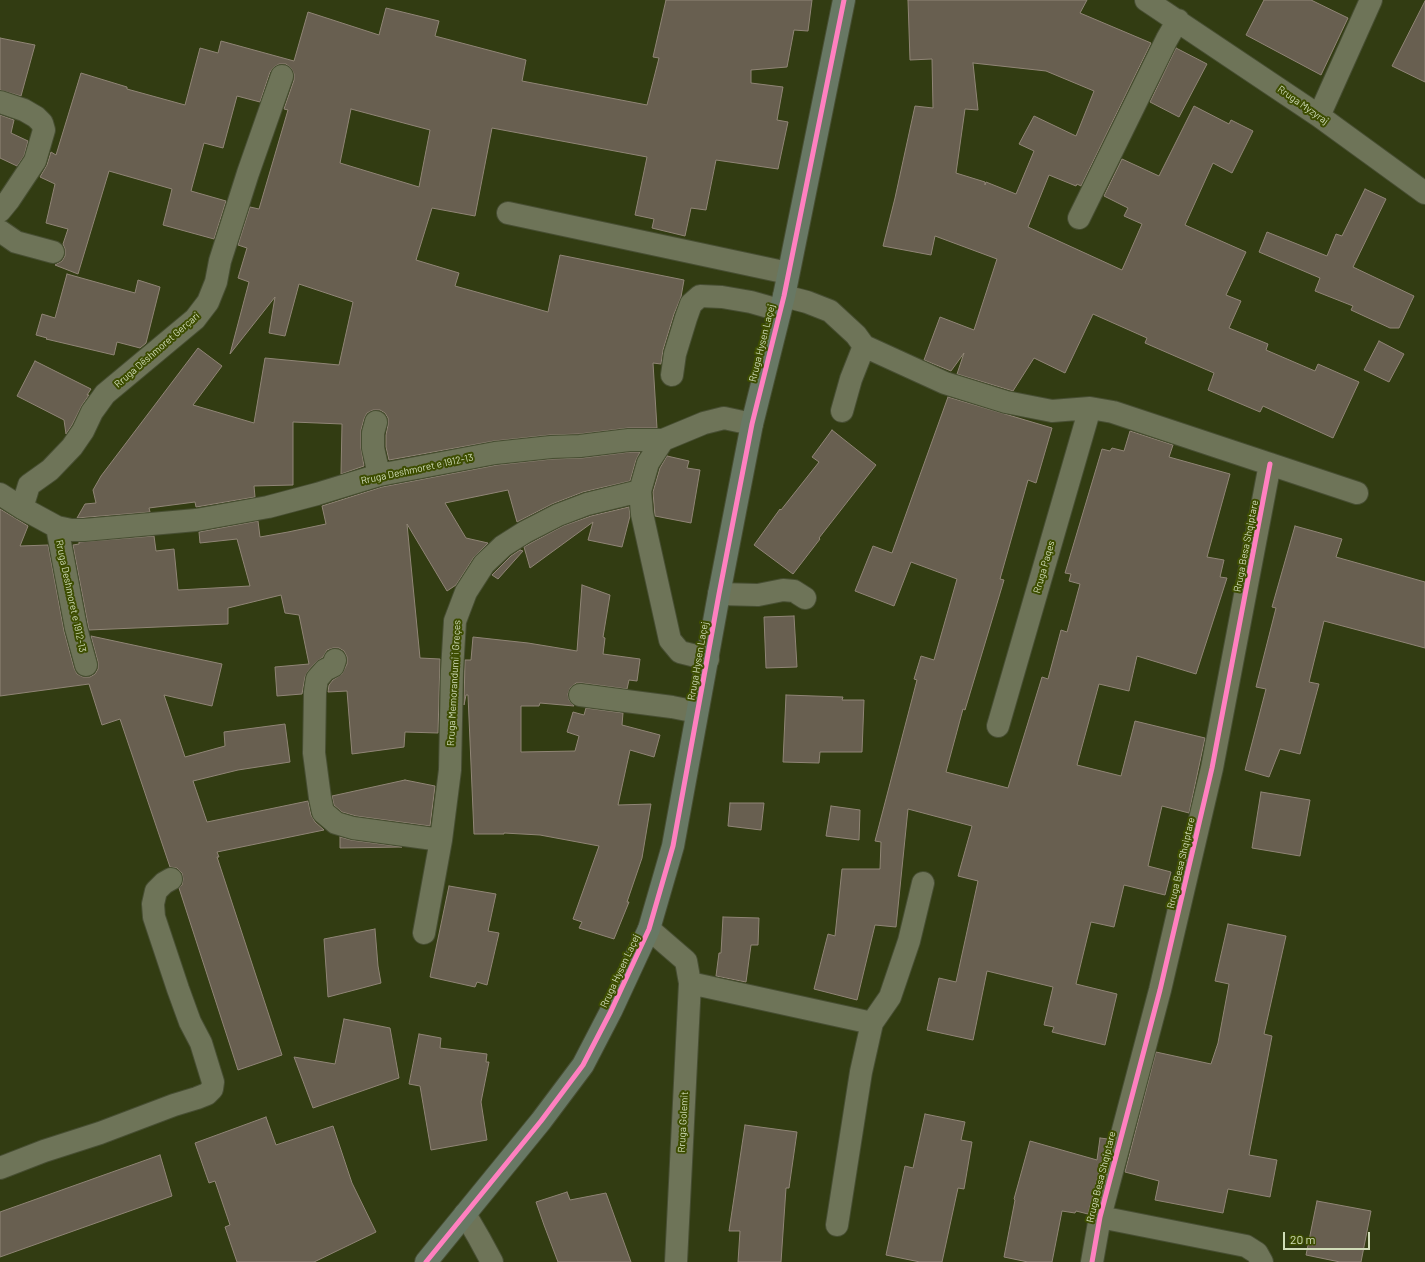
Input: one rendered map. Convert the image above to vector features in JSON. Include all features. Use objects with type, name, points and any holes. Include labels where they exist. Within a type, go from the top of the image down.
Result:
[{"type":"main road","name":"Rruga Hysen Laçej","points":[[426,1262],[541,1121],[583,1065],[611,1011],[649,929],[673,846],[752,424],[788,273],[844,0]]},
{"type":"street","name":"Rruga Myzyraj","points":[[1146,0],[1178,20],[1319,116],[1425,193]]},
{"type":"street","points":[[1319,116],[1371,0]]},
{"type":"street","points":[[1079,218],[1167,39],[1178,20]]},
{"type":"street","name":"Rruga Dëshmoret Gerçari","points":[[22,508],[29,485],[50,470],[72,447],[92,412],[105,394],[195,319],[208,302],[216,282],[220,261],[245,181],[282,76]]},
{"type":"street","points":[[0,102],[24,110],[36,117],[42,123],[44,130],[35,161],[0,211]]},
{"type":"street","points":[[508,213],[788,273]]},
{"type":"street","points":[[0,231],[16,242],[53,252]]},
{"type":"street","points":[[672,374],[675,354],[691,304],[700,296],[722,297],[751,302],[781,303]]},
{"type":"street","name":"Rruga Hysen Laçej","points":[[781,303],[807,302],[830,311],[856,335],[864,346]]},
{"type":"street","points":[[842,411],[851,380],[864,346],[945,383],[1006,402],[1052,411],[1090,408],[1113,412],[1357,493]]},
{"type":"street","name":"Rruga Paqes","points":[[998,726],[1090,408]]},
{"type":"street","name":"Rruga Deshmoret e 1912-13","points":[[0,494],[22,508],[57,526],[71,530],[196,520],[235,514],[310,496],[379,475],[495,453],[551,447],[580,446],[629,440],[663,440],[704,423],[724,418],[752,424]]},
{"type":"street","points":[[376,422],[373,434],[373,448],[379,475]]},
{"type":"street","points":[[663,440],[648,463],[640,491],[642,514],[670,640],[680,652],[708,659]]},
{"type":"street","name":"Rruga Besa Shqiptare","points":[[1092,1262],[1100,1217],[1160,990],[1212,768],[1270,464]]},
{"type":"street","name":"Rruga Memorandumi i Greçes","points":[[424,933],[441,840],[450,770],[455,621],[466,592],[484,564],[503,546],[525,532],[558,515],[587,504],[640,491]]},
{"type":"street","name":"Rruga Deshmoret e 1912-13","points":[[57,526],[76,628],[86,665]]},
{"type":"street","points":[[719,594],[758,595],[783,590],[794,592],[805,598]]},
{"type":"street","points":[[335,660],[333,666],[325,670],[317,679],[315,692],[314,753],[323,812],[336,823],[353,828],[441,840]]},
{"type":"street","points":[[580,695],[672,707],[697,712]]},
{"type":"street","points":[[0,1168],[44,1151],[100,1133],[174,1105],[197,1098],[207,1094],[212,1089],[213,1082],[201,1042],[190,1022],[182,1002],[154,917],[153,904],[156,891],[164,883],[171,879]]},
{"type":"street","points":[[837,1225],[861,1072],[872,1023],[890,997],[909,941],[923,883]]},
{"type":"street","name":"Rruga Golemit","points":[[649,929],[686,961],[690,983],[676,1262]]},
{"type":"street","points":[[690,983],[872,1023]]},
{"type":"street","points":[[465,1214],[492,1262]]},
{"type":"street","name":"Rruga Besa Shqiptare","points":[[1100,1217],[1246,1246],[1257,1253],[1262,1262]]},
{"type":"building","points":[[666,0],[812,0],[808,31],[794,30],[787,67],[751,70],[751,83],[783,87],[777,120],[788,122],[778,169],[716,160],[706,210],[691,208],[685,236],[652,228],[654,219],[635,215],[647,157],[492,128],[475,216],[432,208],[416,260],[459,273],[455,286],[548,312],[560,255],[684,280],[681,297],[663,350],[661,364],[653,363],[657,428],[628,428],[579,434],[550,435],[494,441],[389,460],[386,447],[388,418],[385,413],[380,410],[373,410],[367,413],[361,430],[361,448],[364,466],[341,474],[342,424],[293,422],[293,485],[254,486],[255,497],[196,507],[195,502],[149,508],[150,512],[77,518],[85,504],[96,503],[93,490],[101,476],[198,348],[222,366],[193,405],[254,423],[265,358],[339,365],[353,302],[299,284],[285,336],[269,333],[275,297],[230,354],[249,282],[238,278],[247,248],[238,245],[250,207],[259,209],[288,110],[284,109],[294,80],[294,74],[291,68],[286,64],[279,64],[270,72],[260,102],[237,96],[223,148],[204,143],[191,191],[226,201],[214,239],[163,225],[172,189],[109,171],[78,274],[55,265],[62,261],[65,256],[63,244],[68,229],[46,223],[55,184],[40,177],[47,165],[51,152],[56,155],[81,73],[127,87],[127,89],[185,105],[200,48],[218,53],[221,41],[294,61],[308,12],[379,35],[386,8],[439,21],[435,36],[526,60],[522,81],[647,105],[659,58],[653,57]],"holes":[[[351,109],[430,130],[419,187],[340,163]]]},
{"type":"building","points":[[908,0],[1087,0],[1080,13],[1151,43],[1081,186],[1077,184],[1076,186],[1049,175],[1028,227],[1122,270],[1142,224],[1124,216],[1128,208],[1104,196],[1122,159],[1159,176],[1194,106],[1229,124],[1231,120],[1253,131],[1232,173],[1213,163],[1185,225],[1246,252],[1226,295],[1241,301],[1229,328],[1268,344],[1266,350],[1315,371],[1318,364],[1359,382],[1333,438],[1263,406],[1260,412],[1208,390],[1214,373],[1145,343],[1147,338],[1093,314],[1065,373],[1034,358],[1013,391],[957,374],[964,353],[951,371],[924,360],[940,317],[974,330],[997,259],[935,236],[931,255],[883,246],[915,106],[933,108],[932,59],[910,60]],"holes":[[[973,63],[1046,71],[1094,91],[1076,136],[1034,116],[1019,144],[1034,151],[1016,194],[986,182],[985,185],[985,182],[956,173],[965,109],[978,110]]]},
{"type":"building","points":[[1264,0],[1311,0],[1348,18],[1321,75],[1246,35]]},
{"type":"building","points":[[1425,1],[1425,82],[1392,66]]},
{"type":"building","points":[[0,38],[35,45],[21,96],[0,90]]},
{"type":"building","points":[[1176,48],[1207,64],[1179,117],[1150,102]]},
{"type":"building","points":[[0,115],[14,120],[11,133],[28,141],[24,156],[17,166],[0,158]]},
{"type":"building","points":[[1365,189],[1386,199],[1353,267],[1414,296],[1399,328],[1390,328],[1351,310],[1353,306],[1315,291],[1320,278],[1259,252],[1267,232],[1327,256],[1336,234],[1342,236]]},
{"type":"building","points":[[67,274],[135,293],[138,280],[160,287],[146,343],[140,348],[117,342],[114,355],[46,339],[47,338],[36,335],[42,314],[55,318]]},
{"type":"building","points":[[1379,341],[1404,354],[1389,382],[1364,370]]},
{"type":"building","points":[[35,361],[91,389],[66,434],[64,420],[17,396]]},
{"type":"building","points":[[948,397],[1052,428],[1036,483],[1028,480],[1000,579],[1004,580],[965,710],[963,709],[946,772],[1008,788],[1042,677],[1048,679],[1061,630],[1067,632],[1080,584],[1069,581],[1071,574],[1065,573],[1102,449],[1110,451],[1112,448],[1124,451],[1130,431],[1173,445],[1169,457],[1230,474],[1207,557],[1224,560],[1220,577],[1227,578],[1196,674],[1137,656],[1129,691],[1099,684],[1077,765],[1121,776],[1135,721],[1205,738],[1189,813],[1162,806],[1148,866],[1171,872],[1165,895],[1124,885],[1114,927],[1091,922],[1076,984],[1117,994],[1105,1045],[1052,1032],[1054,1027],[1044,1025],[1053,987],[987,971],[973,1040],[927,1030],[939,978],[956,982],[978,881],[958,876],[972,826],[908,809],[896,927],[875,925],[857,1000],[814,989],[828,934],[835,936],[842,869],[880,869],[881,842],[875,841],[917,680],[914,679],[921,656],[934,660],[957,579],[911,562],[894,606],[855,591],[873,546],[892,553]]},
{"type":"building","points":[[832,430],[876,465],[793,574],[754,545],[780,509],[781,510],[819,462],[812,457]]},
{"type":"building","points":[[640,452],[630,481],[583,492],[552,504],[517,522],[508,490],[445,503],[466,538],[488,543],[474,557],[456,585],[447,591],[407,524],[420,658],[440,659],[438,733],[405,732],[404,747],[352,754],[347,691],[328,692],[329,685],[333,680],[342,674],[347,664],[347,657],[344,651],[339,648],[327,650],[323,657],[308,671],[305,677],[302,694],[277,696],[275,667],[309,664],[299,615],[285,613],[281,595],[228,608],[228,624],[89,630],[73,545],[79,544],[79,542],[154,536],[156,551],[174,549],[178,590],[250,586],[237,539],[200,543],[199,532],[258,521],[260,537],[288,532],[326,524],[322,506],[382,487],[497,465],[552,459],[582,458]]},
{"type":"building","points":[[667,456],[689,461],[687,468],[700,470],[691,523],[655,516],[653,492],[660,468]]},
{"type":"building","points":[[629,507],[630,516],[622,547],[588,540],[593,522],[530,568],[524,547],[563,526],[591,516]]},
{"type":"building","points":[[0,509],[28,526],[20,546],[48,545],[64,631],[77,674],[83,677],[90,677],[95,674],[98,669],[98,662],[91,636],[222,664],[212,706],[164,695],[185,757],[225,746],[224,732],[285,724],[290,762],[238,770],[193,781],[207,822],[308,801],[311,815],[315,822],[324,830],[217,852],[219,857],[217,857],[282,1055],[238,1070],[179,888],[182,885],[182,873],[177,868],[170,867],[120,719],[102,725],[89,684],[0,696]]},
{"type":"building","points":[[1295,526],[1342,539],[1336,557],[1425,582],[1425,648],[1324,621],[1309,682],[1319,684],[1300,754],[1280,749],[1269,777],[1245,770],[1266,689],[1256,687],[1276,608],[1272,607]]},
{"type":"building","points":[[520,550],[523,551],[498,579],[492,575],[511,556]]},
{"type":"building","points":[[582,585],[610,595],[603,637],[605,638],[603,654],[640,659],[637,681],[629,680],[627,689],[576,683],[570,688],[568,694],[569,700],[574,706],[540,703],[539,706],[521,706],[521,752],[575,751],[579,736],[567,732],[573,712],[584,715],[586,708],[623,713],[622,725],[660,735],[654,757],[630,750],[618,805],[651,804],[642,858],[627,902],[629,902],[614,939],[579,928],[582,922],[573,919],[599,846],[540,835],[504,833],[474,834],[468,695],[466,695],[464,705],[465,660],[471,660],[473,637],[528,643],[577,651]]},
{"type":"building","points":[[794,616],[797,667],[766,668],[764,617]]},
{"type":"building","points":[[786,695],[843,697],[842,700],[864,700],[862,752],[820,752],[819,763],[783,762]]},
{"type":"building","points":[[405,780],[435,786],[430,826],[356,816],[342,812],[334,805],[332,796]]},
{"type":"building","points":[[1261,792],[1310,800],[1300,856],[1252,848]]},
{"type":"building","points":[[730,803],[764,803],[761,830],[728,826]]},
{"type":"building","points":[[831,806],[860,810],[859,840],[826,836]]},
{"type":"building","points":[[340,837],[351,840],[402,847],[340,848]]},
{"type":"building","points":[[449,886],[496,894],[488,931],[499,933],[487,985],[477,982],[475,987],[430,977]]},
{"type":"building","points":[[723,917],[759,918],[758,945],[751,945],[746,982],[716,976],[719,953],[721,953]]},
{"type":"building","points":[[1228,924],[1286,936],[1264,1034],[1272,1036],[1249,1155],[1277,1160],[1270,1197],[1228,1189],[1223,1213],[1155,1200],[1159,1181],[1125,1172],[1156,1052],[1211,1064],[1218,1043],[1229,984],[1215,981]]},
{"type":"building","points":[[375,929],[381,983],[328,997],[324,939]]},
{"type":"building","points":[[344,1019],[390,1028],[399,1078],[313,1108],[294,1057],[335,1064]]},
{"type":"building","points":[[419,1034],[441,1038],[440,1048],[487,1054],[486,1062],[489,1062],[481,1102],[487,1140],[431,1150],[420,1086],[409,1084]]},
{"type":"building","points":[[925,1114],[965,1122],[961,1140],[972,1142],[964,1189],[958,1188],[942,1262],[920,1262],[886,1255],[905,1166],[913,1168]]},
{"type":"building","points":[[266,1117],[276,1145],[333,1126],[352,1183],[376,1232],[314,1262],[237,1262],[225,1227],[230,1225],[215,1181],[209,1183],[195,1143]]},
{"type":"building","points":[[745,1125],[797,1132],[789,1188],[786,1188],[781,1262],[738,1262],[740,1231],[729,1231]]},
{"type":"building","points":[[1100,1138],[1108,1139],[1088,1214],[1076,1211],[1075,1213],[1062,1211],[1052,1262],[1028,1262],[1004,1257],[1014,1199],[1030,1141],[1097,1160]]},
{"type":"building","points":[[160,1155],[172,1196],[0,1257],[0,1212]]},
{"type":"building","points":[[567,1192],[570,1200],[606,1193],[631,1262],[558,1262],[536,1202]]},
{"type":"building","points":[[1317,1201],[1371,1211],[1361,1262],[1340,1262],[1306,1255]]},
{"type":"cycle path","points":[[426,1262],[541,1121],[583,1065],[611,1011],[649,929],[673,846],[752,424],[784,296],[844,0]]},
{"type":"cycle path","points":[[1092,1262],[1100,1217],[1160,990],[1212,768],[1270,464]]}]
